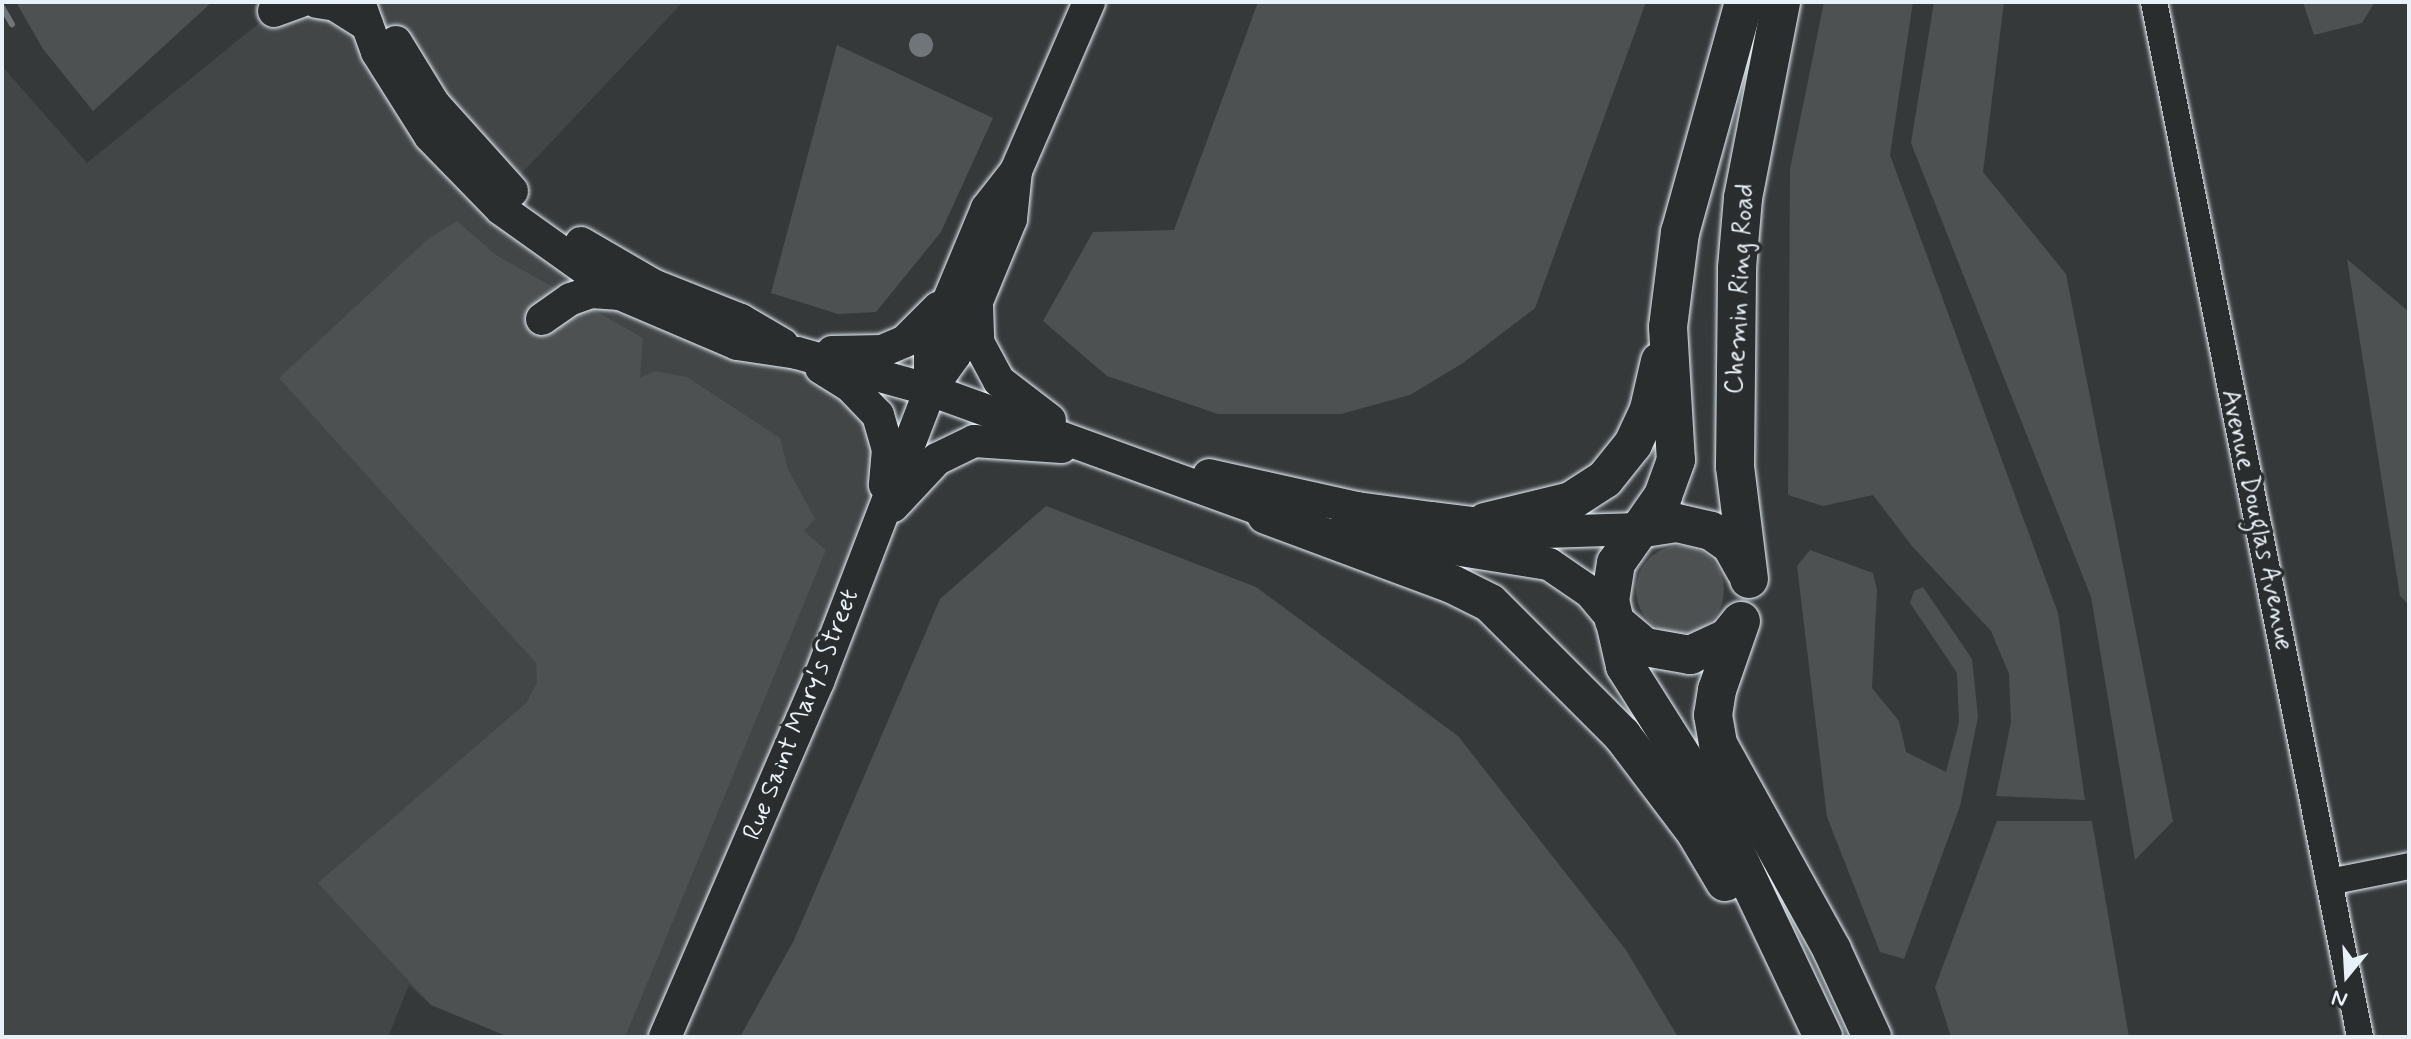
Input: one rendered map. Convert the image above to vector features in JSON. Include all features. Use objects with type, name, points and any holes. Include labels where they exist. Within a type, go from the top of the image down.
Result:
[{"type":"highway","name":"Chemin Ring Road","points":[[1638,529],[1663,496],[1676,460],[1668,327],[1680,232],[1744,2]]},
{"type":"highway","name":"Chemin Ring Road","points":[[1749,579],[1735,467],[1737,268],[1748,168],[1781,2]]},
{"type":"highway","points":[[1485,522],[1571,501],[1605,479],[1633,444],[1649,409],[1668,327]]},
{"type":"highway","points":[[1266,515],[1452,584],[1490,603],[1553,661],[1622,735],[1696,833],[1815,1037]]},
{"type":"highway","points":[[1823,1037],[1713,805],[1625,666],[1614,621],[1611,581],[1638,529],[1677,523],[1711,531],[1731,545],[1749,579],[1741,621],[1717,690],[1713,715],[1718,744],[1832,950],[1872,1037]]},
{"type":"highway","points":[[1614,621],[1645,647],[1690,655],[1727,638],[1741,621]]},
{"type":"main road","points":[[276,2],[274,11],[299,2]]},
{"type":"main road","points":[[317,2],[366,10],[434,104],[508,188],[596,254],[655,286],[741,320],[850,386],[878,415],[888,449],[882,517]]},
{"type":"main road","name":"Rue Saint Mary's Street","points":[[665,1037],[681,1005],[882,517],[930,390],[955,355],[965,295],[1011,219],[1016,171],[1089,2]]},
{"type":"main road","points":[[366,10],[408,108],[430,136],[501,209],[547,245],[620,294],[737,344],[797,353],[930,390],[1105,450],[1266,515],[1549,564],[1590,592],[1614,621]]},
{"type":"main road","points":[[547,245],[556,268],[556,288],[542,319],[591,292],[620,294]]},
{"type":"main road","points":[[797,353],[882,351],[965,295],[978,342],[999,381],[1036,413],[1105,450]]},
{"type":"main road","points":[[882,517],[937,459],[974,441],[1105,450],[1357,508],[1545,532],[1638,529]]},
{"type":"main road","points":[[649,1037],[681,1005]]},
{"type":"street","name":"Avenue Douglas Avenue","points":[[2154,2],[2360,1037]]},
{"type":"street","points":[[2329,882],[2409,866]]},
{"type":"shaded area","points":[[16,2],[212,2],[93,111],[43,49]]},
{"type":"shaded area","points":[[285,2],[359,2],[501,209],[797,353],[878,415],[882,517],[665,1037],[509,1037],[431,1005],[409,985],[388,1037],[2,1037],[2,66],[87,163]]},
{"type":"shaded area","points":[[371,2],[683,2],[508,188],[434,104]]},
{"type":"shaded area","points":[[1258,2],[1646,2],[1535,308],[1463,363],[1410,395],[1341,414],[1218,414],[1107,376],[1043,321],[1093,232],[1174,230]]},
{"type":"shaded area","points":[[1824,2],[1913,2],[1890,155],[2058,613],[2085,800],[1996,796],[2011,722],[2009,674],[1991,631],[1912,546],[1873,495],[1823,506],[1788,495],[1790,169]]},
{"type":"shaded area","points":[[1934,2],[2004,2],[1983,172],[2066,274],[2173,821],[2135,860],[2091,597],[1911,143]]},
{"type":"shaded area","points":[[2303,2],[2375,2],[2362,23],[2314,35]]},
{"type":"shaded area","points":[[921,33],[930,36],[933,45],[930,54],[921,57],[912,54],[909,45],[912,36]]},
{"type":"shaded area","points":[[837,45],[993,118],[941,232],[876,312],[838,314],[771,293]]},
{"type":"shaded area","points":[[457,221],[496,255],[643,338],[640,378],[655,371],[687,377],[780,438],[788,469],[815,519],[804,531],[826,550],[625,1037],[509,1037],[431,1005],[318,883],[526,703],[537,683],[536,663],[279,378],[428,239]]},
{"type":"shaded area","points":[[2347,259],[2409,312],[2409,605],[2400,596]]},
{"type":"shaded area","points":[[1046,506],[1256,587],[1458,736],[1626,950],[1678,1037],[740,1037],[794,940],[940,599]]},
{"type":"shaded area","points":[[1680,546],[1697,550],[1711,559],[1720,573],[1724,590],[1720,607],[1711,621],[1697,630],[1680,634],[1663,630],[1649,621],[1640,607],[1636,590],[1640,573],[1649,559],[1663,550]]},
{"type":"shaded area","points":[[1810,550],[1873,573],[1877,590],[1872,688],[1899,721],[1906,752],[1946,772],[1959,722],[1957,673],[1910,603],[1914,591],[1923,587],[1972,659],[1978,717],[1960,806],[1904,959],[1880,952],[1827,817],[1797,566]]},
{"type":"shaded area","points":[[1997,821],[2092,821],[2129,1037],[1951,1037],[1935,987]]},
{"type":"waterway","points":[[2,7],[12,24]]}]
